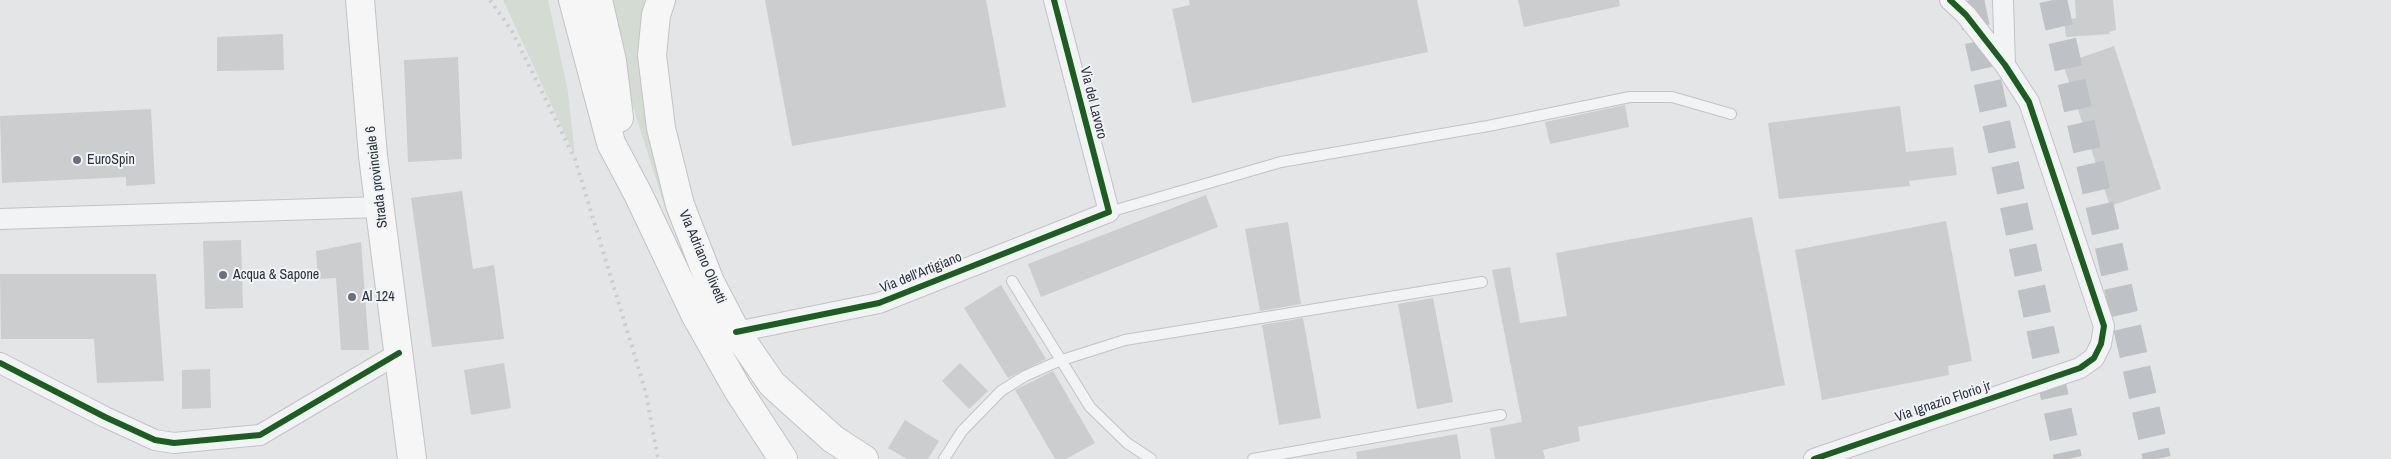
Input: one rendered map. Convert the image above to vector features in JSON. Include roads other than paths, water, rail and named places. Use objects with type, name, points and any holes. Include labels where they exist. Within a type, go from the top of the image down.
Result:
[{"type":"main road","name":"Strada provinciale 6","points":[[360,0],[373,156],[412,459]]},
{"type":"main road","points":[[573,0],[611,143],[638,194],[695,314],[738,390],[783,459]]},
{"type":"main road","points":[[586,0],[638,194]]},
{"type":"main road","points":[[598,0],[612,61],[621,134]]},
{"type":"main road","name":"Via Adriano Olivetti","points":[[661,0],[656,15],[652,55],[661,128],[680,205],[710,282],[736,332],[772,384],[833,439],[864,459]]},
{"type":"street","name":"Via del Lavoro","points":[[1054,0],[1108,212]]},
{"type":"street","points":[[1950,0],[1966,15],[2005,64]]},
{"type":"street","points":[[2003,0],[2005,64]]},
{"type":"street","name":"Via Ignazio Florio jr","points":[[1814,459],[2080,368],[2094,358],[2101,344],[2104,326],[2029,102],[2005,64]]},
{"type":"street","points":[[0,219],[380,207]]},
{"type":"street","name":"Via dell'Artigiano","points":[[736,332],[879,303],[1108,212]]},
{"type":"street","points":[[0,363],[105,418],[155,440],[174,443],[260,435],[399,353]]},
{"type":"lane","points":[[1108,212],[1281,162],[1488,126],[1630,97],[1672,97],[1731,114]]},
{"type":"lane","points":[[1012,281],[1080,393],[1100,419],[1127,443],[1151,459]]},
{"type":"lane","points":[[944,459],[962,431],[1001,391],[1025,376],[1060,360],[1125,340],[1482,282]]},
{"type":"lane","points":[[1253,459],[1501,415]]},
{"type":"tunnel","points":[[1970,0],[2068,459]]},
{"type":"tunnel","points":[[2053,0],[2157,459]]},
{"type":"railway","points":[[490,0],[512,31],[575,159],[646,393],[658,459]]},
{"type":"place","name":"EuroSpin","points":[[77,160]]},
{"type":"place","name":"Acqua & Sapone","points":[[223,275]]},
{"type":"place","name":"Al 124","points":[[352,297]]}]
